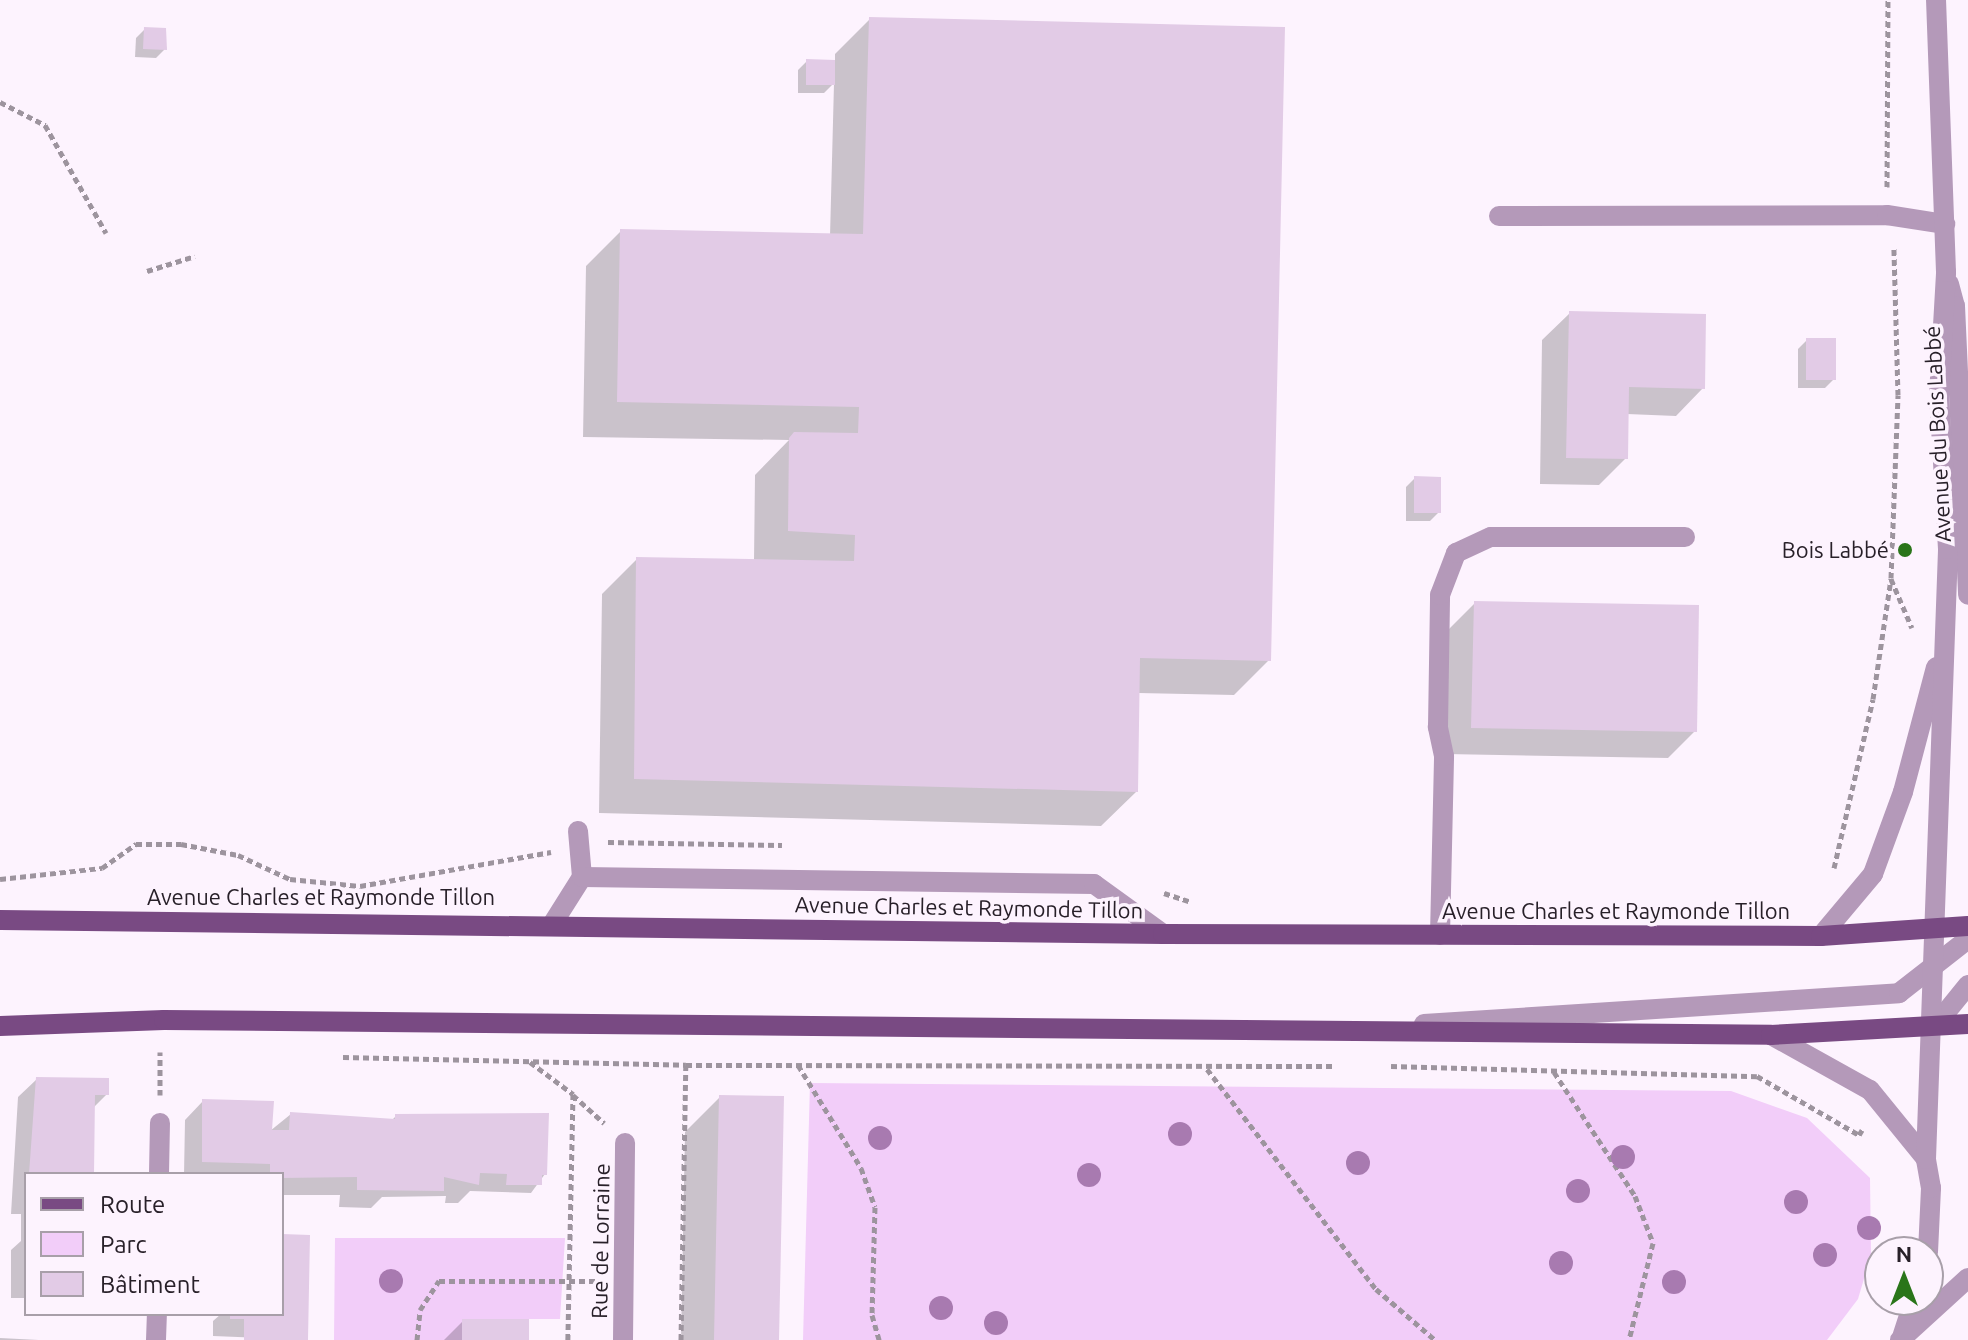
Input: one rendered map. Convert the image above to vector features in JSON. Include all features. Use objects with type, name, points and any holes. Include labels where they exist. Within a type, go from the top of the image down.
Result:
[{"type":"main road","name":"Avenue Charles et Raymonde Tillon","points":[[0,920],[553,923],[1163,934],[1440,935],[1821,936],[1968,926]]},
{"type":"main road","points":[[0,1026],[164,1020],[1771,1035],[1968,1024]]},
{"type":"street","name":"Avenue du Bois Labbé","points":[[1936,0],[1946,272],[1939,395],[1948,549],[1942,648],[1936,928]]},
{"type":"street","points":[[1499,216],[1887,215],[1945,224]]},
{"type":"street","name":"Avenue du Bois Labbé","points":[[1946,272],[1955,306],[1968,595]]},
{"type":"street","points":[[1440,935],[1444,756],[1438,727],[1440,595],[1456,553],[1491,537],[1685,537]]},
{"type":"street","name":"Avenue du Bois Labbé","points":[[1821,936],[1873,874],[1903,792],[1942,648]]},
{"type":"street","points":[[553,923],[582,877],[578,838]]},
{"type":"street","points":[[582,877],[1094,884],[1163,934]]},
{"type":"street","points":[[1929,1236],[1931,1188],[1926,1159],[1936,928]]},
{"type":"street","points":[[1328,1031],[1899,993],[1968,939]]},
{"type":"street","points":[[1934,1027],[1968,985]]},
{"type":"street","points":[[1771,1035],[1870,1090],[1926,1159]]},
{"type":"street","points":[[159,1172],[160,1123]]},
{"type":"street","name":"Rue de Lorraine","points":[[623,1340],[625,1143]]},
{"type":"street","points":[[1901,1338],[1968,1278]]},
{"type":"street","points":[[156,1340],[157,1316]]},
{"type":"street","points":[[1901,1338],[1909,1316]]},
{"type":"path","points":[[1828,875],[1836,865],[1863,752],[1891,578],[1898,395],[1897,282],[1887,215],[1888,0]]},
{"type":"path","points":[[0,102],[45,125],[106,233]]},
{"type":"path","points":[[147,271],[195,256]]},
{"type":"path","points":[[0,879],[102,868],[136,844],[181,844],[238,855],[290,879],[360,886],[578,838],[793,845]]},
{"type":"path","points":[[1150,889],[1205,901]]},
{"type":"path","points":[[160,1052],[160,1123]]},
{"type":"path","points":[[146,1053],[175,1052]]},
{"type":"path","points":[[329,1056],[686,1065],[1207,1069],[1338,1066]]},
{"type":"path","points":[[529,1061],[573,1094],[625,1143]]},
{"type":"path","points":[[681,1340],[686,1065]]},
{"type":"path","points":[[798,1065],[861,1168],[875,1207],[872,1315],[879,1340]]},
{"type":"path","points":[[1384,1066],[1757,1076],[1859,1135]]},
{"type":"path","points":[[1207,1069],[1376,1289],[1435,1340]]},
{"type":"path","points":[[1554,1071],[1635,1196],[1653,1243],[1629,1340]]},
{"type":"path","points":[[568,1340],[573,1094]]},
{"type":"path","points":[[417,1340],[420,1310],[439,1281],[624,1281]]},
{"type":"green space","points":[[810,1083],[1731,1091],[1807,1118],[1870,1178],[1871,1236],[1864,1236],[1864,1279],[1858,1299],[1827,1340],[803,1340]]},
{"type":"green space","points":[[335,1238],[565,1238],[560,1319],[463,1319],[462,1340],[334,1340]]},
{"type":"building","points":[[869,17],[1285,27],[1271,661],[1140,658],[1138,792],[634,779],[636,557],[854,561],[855,535],[788,531],[789,438],[794,432],[858,433],[859,407],[617,402],[620,229],[863,234]]},
{"type":"building","points":[[144,27],[166,28],[167,50],[143,49]]},
{"type":"building","points":[[806,59],[835,60],[835,85],[806,85]]},
{"type":"building","points":[[1569,311],[1706,314],[1705,389],[1629,387],[1628,459],[1566,458]]},
{"type":"building","points":[[1806,338],[1836,338],[1836,380],[1806,380]]},
{"type":"building","points":[[1414,476],[1441,477],[1441,513],[1414,513]]},
{"type":"building","points":[[1474,601],[1699,605],[1697,732],[1471,728]]},
{"type":"building","points":[[36,1077],[109,1078],[109,1095],[95,1095],[94,1172],[29,1172]]},
{"type":"building","points":[[719,1095],[784,1096],[779,1340],[714,1340]]},
{"type":"building","points":[[202,1099],[274,1101],[272,1130],[289,1130],[290,1112],[395,1119],[395,1114],[549,1113],[547,1175],[542,1175],[542,1185],[506,1185],[507,1174],[480,1173],[479,1185],[444,1177],[444,1191],[357,1190],[357,1177],[284,1178],[284,1172],[270,1172],[270,1164],[202,1162]]},
{"type":"building","points":[[284,1234],[310,1235],[308,1340],[244,1340],[244,1319],[230,1319],[230,1316],[284,1316]]},
{"type":"building","points":[[462,1319],[529,1319],[529,1340],[462,1340]]},
{"type":"place","name":"Bois Labbé","points":[[1905,550]]}]
